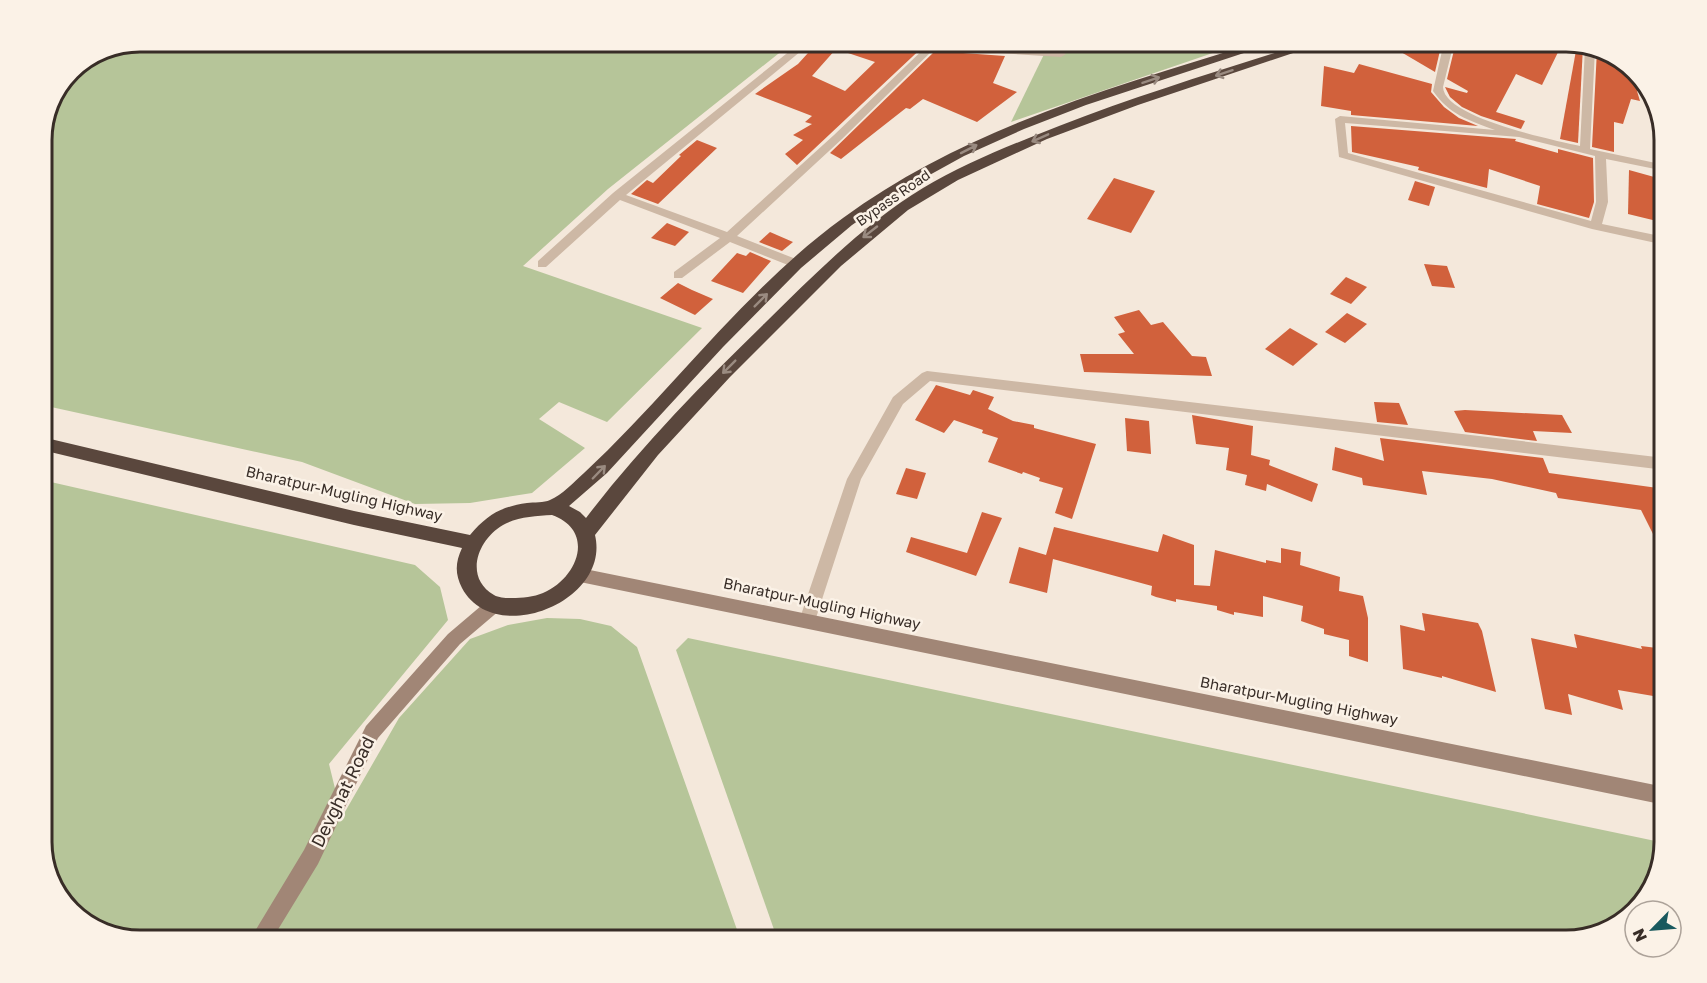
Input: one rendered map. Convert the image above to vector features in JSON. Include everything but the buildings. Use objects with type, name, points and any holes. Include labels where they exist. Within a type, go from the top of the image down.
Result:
[{"type":"highway","name":"Bypass Road","points":[[553,508],[595,477],[672,390],[797,264],[844,223],[930,169],[1028,123],[1241,52]]},
{"type":"highway","name":"Bypass Road","points":[[586,533],[614,494],[686,410],[848,250],[880,224],[952,178],[1072,123],[1289,52]]},
{"type":"highway","points":[[930,169],[952,178]]},
{"type":"highway","name":"Bharatpur-Mugling Highway","points":[[53,445],[343,516],[472,543]]},
{"type":"highway","points":[[553,508],[574,517],[586,533],[588,553],[580,575],[557,596],[525,608],[494,605],[477,595],[467,580],[465,562],[472,543],[494,521],[523,509],[553,508]]},
{"type":"main road","name":"Bharatpur-Mugling Highway","points":[[580,575],[1654,793]]},
{"type":"main road","name":"Devghat Road","points":[[266,930],[311,857],[372,732],[454,639],[494,605]]},
{"type":"street","points":[[542,264],[617,195],[795,52]]},
{"type":"street","points":[[678,275],[729,237],[926,52]]},
{"type":"street","points":[[1023,52],[1060,54]]},
{"type":"street","points":[[1447,52],[1438,91],[1444,102],[1455,110],[1516,135]]},
{"type":"street","points":[[1585,151],[1590,55]]},
{"type":"street","points":[[1654,166],[1516,135],[1340,119],[1343,155],[1596,226],[1654,239]]},
{"type":"street","points":[[1596,226],[1602,202],[1600,154]]},
{"type":"street","points":[[617,195],[797,264]]},
{"type":"street","points":[[807,621],[854,479],[898,401],[927,376],[1654,463]]},
{"type":"green space","points":[[140,52],[780,52],[608,189],[523,266],[702,328],[607,422],[559,402],[539,419],[585,448],[532,493],[470,503],[415,504],[302,462],[53,407],[53,135],[59,107],[78,78],[107,59]]},
{"type":"green space","points":[[1045,52],[1216,52],[1011,122]]},
{"type":"green space","points":[[53,483],[415,565],[440,587],[448,620],[329,764],[342,817],[399,718],[470,639],[508,625],[547,618],[580,619],[611,626],[637,647],[737,930],[129,930],[96,919],[78,905],[67,891],[57,871],[53,848]]},
{"type":"green space","points":[[688,638],[1654,841],[1652,865],[1643,887],[1634,899],[1623,899],[1623,910],[1611,919],[1578,930],[774,930],[676,650]]}]
